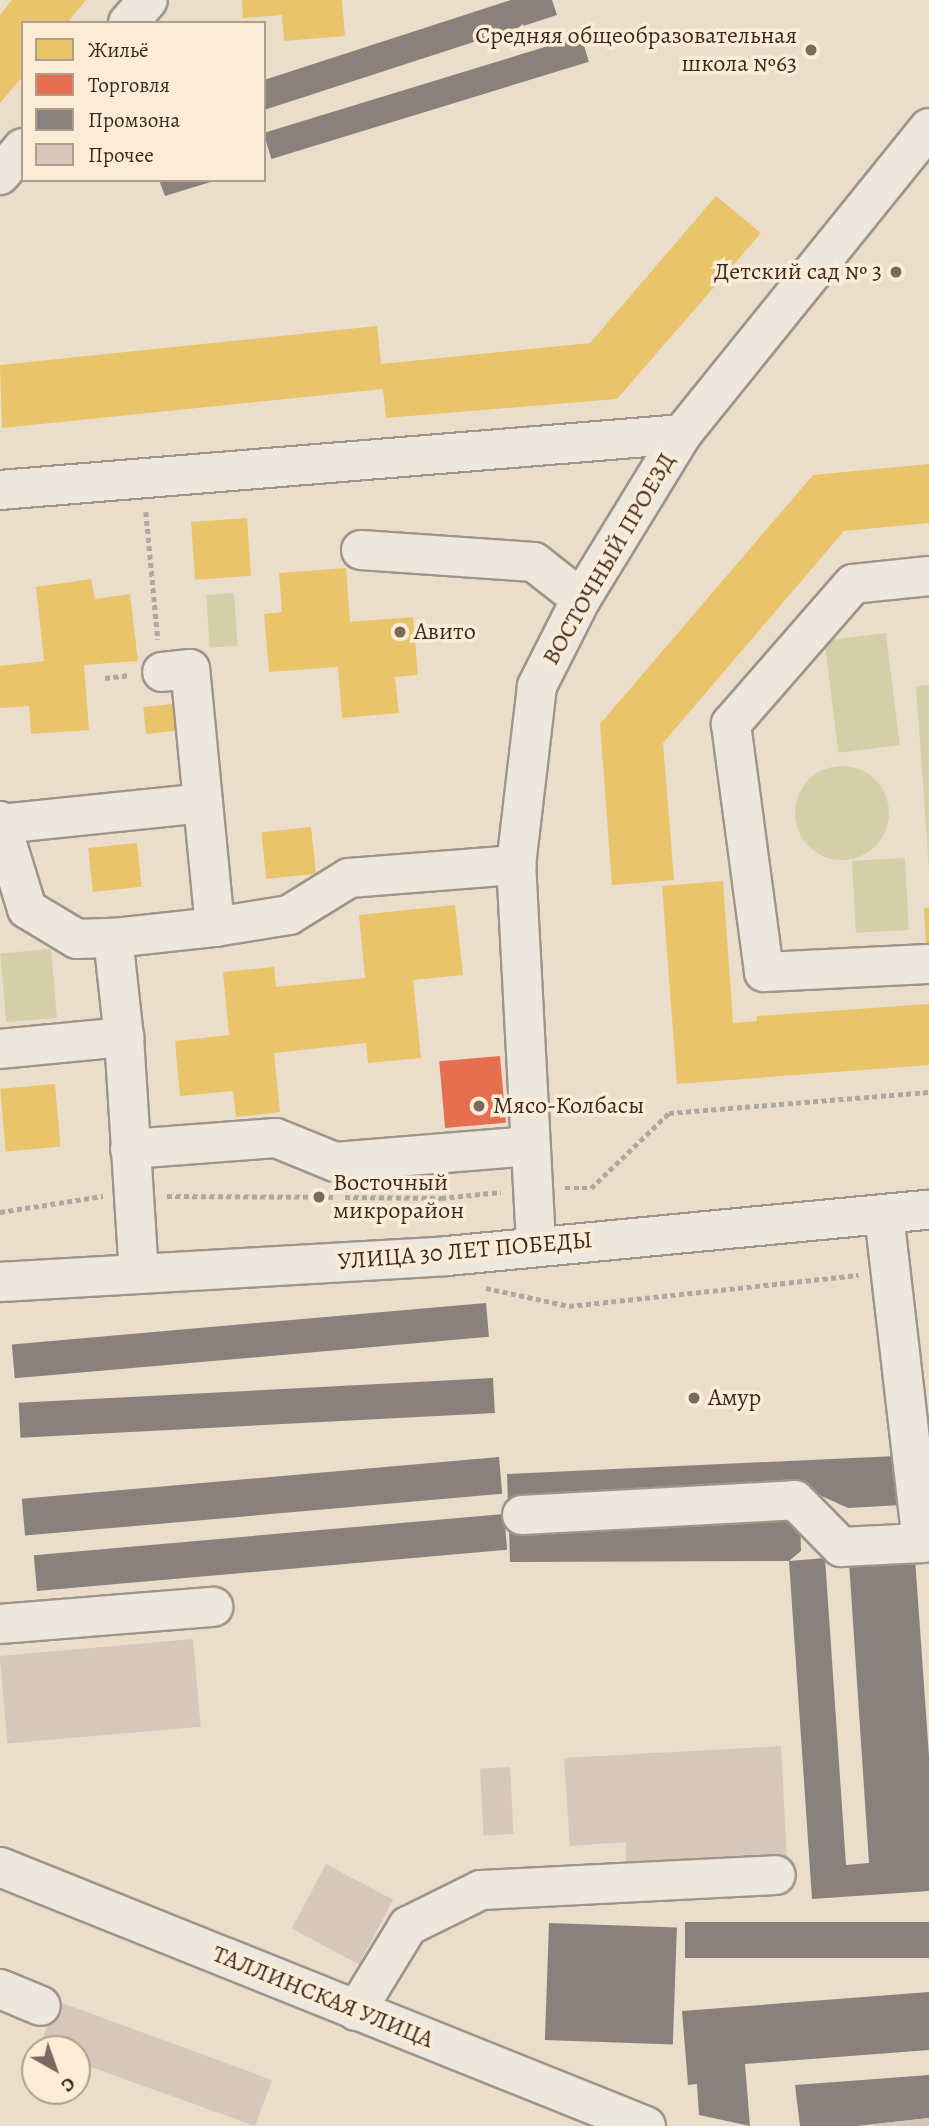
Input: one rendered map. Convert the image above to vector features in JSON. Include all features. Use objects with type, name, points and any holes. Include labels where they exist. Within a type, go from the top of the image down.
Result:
[{"type":"street","points":[[130,21],[148,0]]},
{"type":"street","name":"ВОСТОЧНЫЙ ПРОЕЗД","points":[[536,1244],[516,864],[537,686],[581,599],[682,434],[929,128]]},
{"type":"street","points":[[0,175],[21,150]]},
{"type":"street","points":[[0,490],[142,476],[682,434]]},
{"type":"street","points":[[361,550],[534,562],[581,599]]},
{"type":"street","points":[[929,576],[853,584],[731,724],[764,972],[929,964]]},
{"type":"street","points":[[162,672],[190,670],[215,927]]},
{"type":"street","points":[[203,803],[1,823],[14,910],[77,939],[113,938],[215,927],[289,915],[349,878],[516,864]]},
{"type":"street","points":[[113,938],[124,1037],[139,1274]]},
{"type":"street","points":[[0,1049],[124,1037]]},
{"type":"street","points":[[130,1149],[276,1138],[335,1161],[530,1146]]},
{"type":"street","name":"УЛИЦА 30 ЛЕТ ПОБЕДЫ","points":[[0,1282],[447,1256],[536,1244],[929,1210]]},
{"type":"street","points":[[522,1515],[795,1500],[841,1546],[925,1543],[884,1215]]},
{"type":"street","points":[[0,1624],[213,1607]]},
{"type":"street","name":"ТАЛЛИНСКАЯ УЛИЦА","points":[[0,1867],[646,2126]]},
{"type":"street","points":[[356,2011],[408,1926],[481,1890],[776,1875]]},
{"type":"street","points":[[0,1989],[41,2006]]},
{"type":"path","points":[[104,678],[162,672],[142,476]]},
{"type":"path","points":[[475,1285],[569,1306],[890,1272]]},
{"type":"shaded area","points":[[234,593],[238,646],[210,648],[206,595]]},
{"type":"shaded area","points":[[886,633],[900,745],[838,753],[824,641]]},
{"type":"shaded area","points":[[929,685],[929,869],[916,686]]},
{"type":"shaded area","points":[[842,766],[860,769],[875,780],[886,795],[889,813],[886,831],[875,846],[860,857],[842,860],[824,857],[809,846],[798,831],[795,813],[798,795],[809,780],[824,769]]},
{"type":"shaded area","points":[[905,858],[909,930],[856,933],[852,861]]},
{"type":"shaded area","points":[[51,949],[57,1018],[6,1022],[0,953]]},
{"type":"building: Жильё","points":[[12,0],[86,0],[69,21],[21,21],[21,78],[0,103],[0,15]]},
{"type":"building: Жильё","points":[[242,0],[342,0],[345,36],[284,41],[282,15],[243,18]]},
{"type":"building: Жильё","points":[[716,196],[761,233],[617,399],[386,418],[383,389],[2,428],[0,365],[377,326],[381,364],[590,343]]},
{"type":"building: Жильё","points":[[929,464],[929,523],[844,531],[663,743],[674,880],[612,885],[600,724],[813,475]]},
{"type":"building: Жильё","points":[[247,518],[251,576],[195,580],[191,522]]},
{"type":"building: Жильё","points":[[346,568],[350,622],[413,617],[418,675],[395,677],[399,713],[342,718],[338,667],[269,672],[264,614],[282,612],[279,573]]},
{"type":"building: Жильё","points":[[91,579],[95,599],[130,594],[138,661],[84,665],[89,730],[31,734],[29,706],[0,708],[0,666],[44,661],[36,587]]},
{"type":"building: Жильё","points":[[182,703],[185,730],[146,734],[143,707]]},
{"type":"building: Жильё","points":[[311,827],[316,874],[266,879],[261,832]]},
{"type":"building: Жильё","points":[[137,843],[142,887],[93,892],[88,848]]},
{"type":"building: Жильё","points":[[723,881],[733,1023],[757,1021],[757,1016],[929,1004],[929,1065],[677,1084],[662,886]]},
{"type":"building: Жильё","points":[[455,905],[463,975],[413,980],[421,1058],[368,1063],[366,1043],[274,1053],[280,1112],[236,1117],[233,1091],[180,1096],[175,1041],[229,1035],[223,972],[274,967],[276,987],[365,978],[359,915]]},
{"type":"building: Жильё","points":[[924,908],[929,908],[929,948],[926,948]]},
{"type":"building: Жильё","points":[[55,1084],[60,1147],[6,1152],[0,1089]]},
{"type":"building: Торговля","points":[[500,1056],[506,1123],[445,1128],[439,1061]]},
{"type":"building: Промзона","points":[[511,0],[552,0],[557,15],[266,109],[266,79]]},
{"type":"building: Промзона","points":[[581,36],[589,62],[271,159],[266,141],[266,132]]},
{"type":"building: Промзона","points":[[160,182],[211,182],[165,196]]},
{"type":"building: Промзона","points":[[486,1303],[489,1337],[15,1378],[12,1344]]},
{"type":"building: Промзона","points":[[493,1378],[495,1413],[20,1438],[19,1403]]},
{"type":"building: Промзона","points":[[896,1456],[901,1505],[848,1508],[808,1490],[508,1504],[507,1474]]},
{"type":"building: Промзона","points":[[499,1457],[502,1494],[25,1536],[22,1499]]},
{"type":"building: Промзона","points":[[504,1514],[507,1550],[37,1591],[34,1555]]},
{"type":"building: Промзона","points":[[800,1517],[801,1551],[789,1561],[510,1562],[509,1528]]},
{"type":"building: Промзона","points":[[825,1558],[846,1865],[869,1863],[849,1562],[915,1558],[929,1756],[929,1891],[812,1899],[789,1561]]},
{"type":"building: Промзона","points":[[685,1922],[929,1922],[929,1958],[685,1958]]},
{"type":"building: Промзона","points":[[549,1923],[677,1927],[673,2044],[545,2040]]},
{"type":"building: Промзона","points":[[929,1992],[929,2050],[745,2064],[750,2126],[699,2115],[697,2084],[688,2085],[682,2011]]},
{"type":"building: Промзона","points":[[929,2075],[929,2118],[857,2126],[800,2126],[795,2085]]},
{"type":"building: Прочее","points":[[193,1639],[201,1727],[7,1744],[0,1656]]},
{"type":"building: Прочее","points":[[781,1746],[787,1859],[626,1867],[626,1842],[570,1846],[564,1758]]},
{"type":"building: Прочее","points":[[510,1767],[514,1834],[484,1835],[480,1769]]},
{"type":"building: Прочее","points":[[326,1864],[393,1900],[359,1964],[292,1928]]},
{"type":"building: Прочее","points":[[57,2001],[272,2080],[255,2126],[91,2067],[91,2035],[44,2035]]},
{"type":"building: Прочее","points":[[929,2118],[929,2126],[874,2126],[874,2124]]},
{"type":"place","name":"Средняя общеобразовательная школа №63","points":[[811,50]]},
{"type":"place","name":"Детский сад № 3","points":[[896,272]]},
{"type":"place","name":"Авито","points":[[400,632]]},
{"type":"place","name":"Мясо-Колбасы","points":[[479,1106]]},
{"type":"place","name":"Восточный микрорайон","points":[[319,1197]]},
{"type":"place","name":"Амур","points":[[694,1398]]}]
